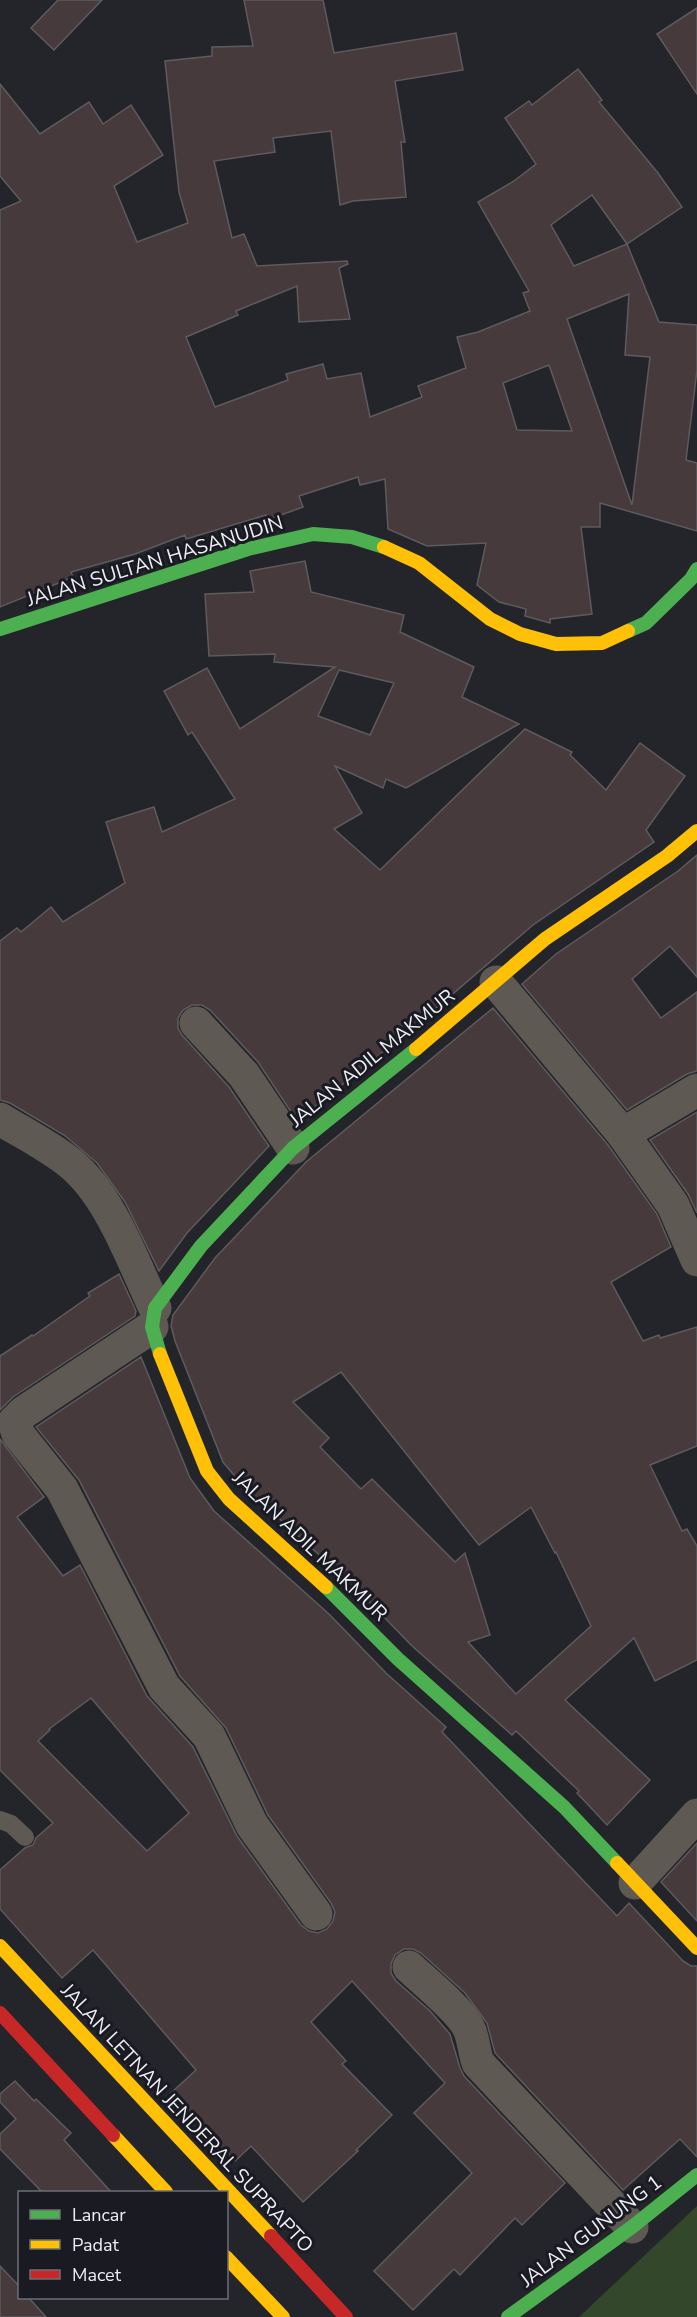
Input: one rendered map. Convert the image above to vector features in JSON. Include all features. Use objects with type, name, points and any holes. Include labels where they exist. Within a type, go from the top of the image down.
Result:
[{"type":"street","name":"JALAN SULTAN HASANUDIN","points":[[0,629],[248,549],[314,534],[352,537],[387,548],[419,563],[490,619],[520,634],[555,644],[602,644],[646,623],[691,579],[697,569]]},
{"type":"street","name":"JALAN ADIL MAKMUR","points":[[697,831],[667,856],[545,939],[496,982],[293,1148],[201,1246],[154,1318],[158,1347],[207,1472],[229,1499],[335,1595],[398,1659],[564,1807],[697,1948]]},
{"type":"street","points":[[496,982],[623,1134],[673,1205],[697,1260]]},
{"type":"street","points":[[196,1023],[244,1075],[293,1148]]},
{"type":"street","points":[[623,1134],[697,1090]]},
{"type":"street","points":[[0,1119],[70,1162],[90,1182],[105,1203],[154,1318],[24,1412],[14,1422],[18,1434],[62,1489],[165,1687],[209,1736],[252,1825],[316,1914]]},
{"type":"street","points":[[635,1883],[697,1815]]},
{"type":"street","name":"JALAN LETNAN JENDERAL SUPRAPTO","points":[[0,1946],[346,2317]]},
{"type":"street","points":[[409,1967],[464,2019],[470,2031],[472,2048],[478,2063],[632,2227]]},
{"type":"street","points":[[0,2013],[164,2191]]},
{"type":"street","name":"JALAN GUNUNG 1","points":[[508,2317],[632,2227],[697,2175]]},
{"type":"street","points":[[228,2259],[283,2317]]},
{"type":"lane","points":[[0,1820],[11,1824],[26,1837]]},
{"type":"green space","points":[[697,2206],[697,2317],[579,2317]]},
{"type":"building","points":[[58,0],[102,0],[54,50],[31,28]]},
{"type":"building","points":[[244,0],[323,0],[334,53],[456,33],[463,70],[395,81],[405,142],[401,142],[406,197],[353,201],[340,205],[331,131],[273,138],[275,152],[214,161],[232,238],[244,234],[257,266],[347,261],[348,264],[339,268],[350,319],[299,322],[297,286],[236,311],[238,315],[186,337],[215,407],[288,380],[286,374],[323,364],[327,379],[361,373],[370,417],[422,397],[418,386],[466,368],[457,337],[478,332],[530,311],[523,293],[529,291],[478,202],[514,181],[536,164],[505,118],[529,101],[532,105],[578,69],[602,100],[599,102],[658,173],[682,207],[627,244],[659,322],[697,325],[697,370],[686,460],[697,463],[697,531],[600,503],[600,527],[581,527],[592,614],[550,619],[550,623],[525,616],[526,609],[499,602],[477,585],[486,543],[427,546],[388,529],[385,479],[360,485],[358,477],[299,496],[303,507],[267,520],[266,515],[186,539],[185,535],[135,554],[71,572],[73,577],[0,607],[0,210],[21,201],[0,176],[0,84],[40,134],[89,102],[103,124],[131,105],[163,155],[114,186],[137,242],[188,223],[179,192],[165,61],[212,56],[212,47],[253,46]],"holes":[[[592,195],[627,244],[574,266],[551,225]],[[629,294],[625,355],[650,357],[632,505],[567,319]],[[549,365],[572,431],[517,430],[503,383]]]},
{"type":"building","points":[[697,8],[697,94],[657,34]]},
{"type":"building","points":[[305,561],[311,592],[404,615],[400,632],[474,667],[462,697],[519,724],[406,788],[386,779],[383,788],[335,766],[362,813],[334,829],[380,870],[525,729],[572,752],[570,755],[606,790],[640,743],[685,776],[646,830],[654,842],[533,925],[420,1022],[297,1121],[258,1062],[210,1010],[202,1005],[192,1005],[183,1010],[178,1018],[178,1028],[182,1035],[229,1087],[269,1146],[187,1233],[159,1271],[125,1202],[97,1163],[64,1135],[10,1103],[0,1100],[0,941],[17,928],[21,932],[51,907],[63,922],[125,883],[106,822],[154,807],[162,832],[235,799],[192,732],[188,735],[164,691],[207,668],[240,729],[335,667],[274,662],[275,654],[209,656],[205,594],[254,592],[250,571]],"holes":[[[339,670],[394,683],[370,735],[318,716]]]},
{"type":"building","points":[[697,855],[697,977],[670,946],[632,979],[661,1018],[697,992],[697,1071],[687,1074],[627,1110],[522,984],[556,954],[678,871]]},
{"type":"building","points":[[493,1008],[608,1145],[657,1214],[671,1247],[611,1282],[643,1341],[697,1327],[697,1446],[650,1465],[682,1531],[687,1529],[697,1546],[697,1660],[655,1681],[634,1638],[565,1700],[650,1780],[607,1825],[577,1793],[579,1791],[516,1731],[512,1735],[411,1645],[356,1588],[243,1486],[223,1462],[175,1341],[171,1326],[173,1315],[215,1258],[306,1162]],"holes":[[[341,1372],[479,1545],[531,1507],[556,1552],[591,1626],[516,1694],[468,1642],[490,1635],[465,1553],[455,1562],[372,1479],[361,1489],[320,1447],[329,1438],[293,1402]]]},
{"type":"building","points":[[697,1112],[697,1213],[688,1194],[650,1140]]},
{"type":"building","points":[[119,1274],[136,1311],[135,1316],[13,1397],[0,1410],[0,1356],[33,1336],[90,1296],[88,1293]]},
{"type":"building","points":[[141,1357],[190,1478],[214,1511],[330,1615],[386,1673],[446,1727],[442,1732],[617,1916],[629,1903],[683,1961],[691,1966],[697,1966],[697,2157],[680,2139],[623,2190],[495,2053],[487,2023],[465,1993],[421,1953],[413,1949],[404,1949],[395,1955],[391,1964],[391,1973],[396,1981],[430,2011],[450,2034],[464,2076],[565,2183],[522,2225],[515,2218],[460,2275],[454,2269],[413,2310],[374,2271],[472,2173],[414,2113],[445,2083],[352,1981],[311,2022],[346,2061],[342,2064],[392,2115],[356,2150],[358,2151],[303,2202],[251,2146],[235,2161],[171,2093],[196,2070],[93,1950],[62,1978],[0,1909],[0,1870],[25,1848],[33,1845],[36,1838],[53,1823],[0,1770],[0,1439],[44,1497],[17,1517],[63,1576],[80,1565],[147,1696],[193,1747],[237,1836],[301,1925],[309,1931],[318,1933],[327,1929],[333,1921],[335,1912],[331,1903],[268,1815],[226,1728],[180,1676],[79,1480],[36,1427]],"holes":[[[91,1698],[189,1813],[147,1851],[38,1741],[49,1729]]]},
{"type":"building","points":[[697,1843],[697,1921],[661,1882]]},
{"type":"building","points":[[15,2081],[34,2101],[36,2099],[71,2133],[64,2140],[110,2191],[41,2191],[0,2149],[0,2134],[16,2119],[0,2102],[0,2094]]},
{"type":"building","points":[[0,2266],[18,2285],[18,2299],[30,2299],[46,2317],[0,2317]]},
{"type":"traffic: fast","points":[[0,629],[248,549],[313,534],[352,537],[384,547]]},
{"type":"traffic: fast","points":[[628,631],[646,623],[691,579],[697,569]]},
{"type":"traffic: fast","points":[[160,1354],[152,1327],[155,1308],[201,1246],[293,1148],[416,1049]]},
{"type":"traffic: fast","points":[[326,1587],[398,1659],[564,1807],[617,1863]]},
{"type":"traffic: fast","points":[[508,2317],[632,2227],[697,2175]]},
{"type":"traffic: slow","points":[[384,547],[419,563],[490,619],[520,634],[556,644],[602,643],[628,631]]},
{"type":"traffic: slow","points":[[416,1049],[545,939],[667,856],[697,831]]},
{"type":"traffic: slow","points":[[160,1354],[207,1471],[229,1499],[326,1587]]},
{"type":"traffic: slow","points":[[617,1863],[697,1948]]},
{"type":"traffic: slow","points":[[0,1946],[271,2236]]},
{"type":"traffic: slow","points":[[113,2135],[165,2191]]},
{"type":"traffic: slow","points":[[228,2259],[283,2317]]},
{"type":"traffic: jam","points":[[0,2013],[113,2135]]},
{"type":"traffic: jam","points":[[271,2236],[346,2317]]}]
